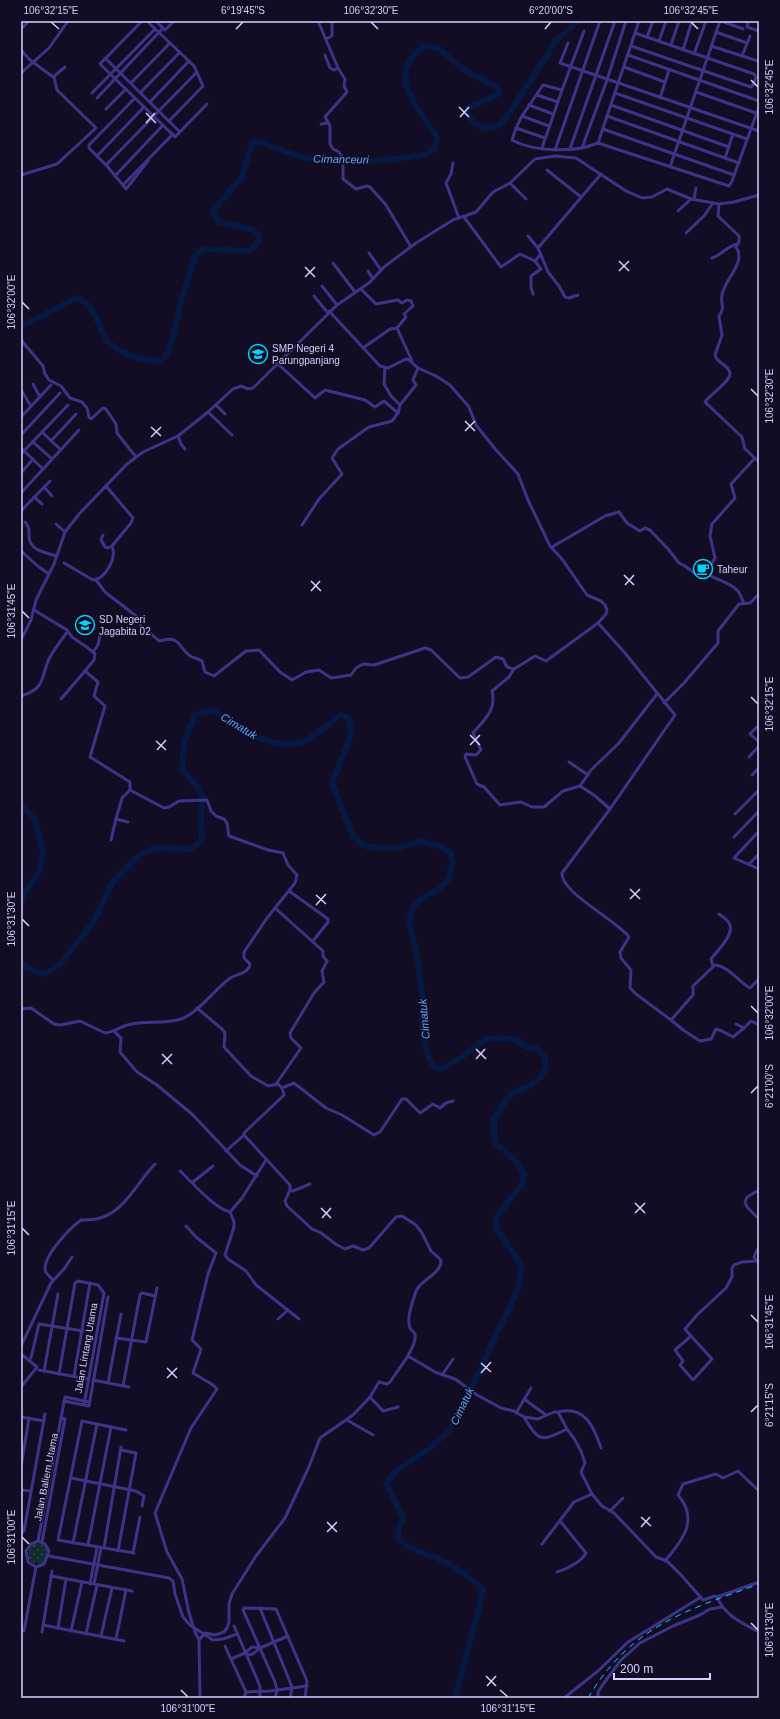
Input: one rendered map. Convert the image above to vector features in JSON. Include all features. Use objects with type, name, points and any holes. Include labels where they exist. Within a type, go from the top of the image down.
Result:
[{"type":"street","points":[[21,29],[29,21]]},
{"type":"street","points":[[21,73],[49,48],[68,21]]},
{"type":"street","points":[[142,21],[100,64],[175,137],[207,104]]},
{"type":"street","points":[[146,21],[194,66],[203,86],[170,121]]},
{"type":"street","points":[[156,21],[163,28]]},
{"type":"street","points":[[97,98],[163,28],[165,30],[174,21]]},
{"type":"street","points":[[318,21],[338,68],[345,80],[344,86],[348,92],[325,116],[330,126],[330,144],[333,149],[339,152],[343,158],[343,179],[356,188],[367,186],[370,187],[386,205],[411,247]]},
{"type":"street","points":[[326,39],[332,36],[332,21]]},
{"type":"street","points":[[555,150],[600,21]]},
{"type":"street","points":[[570,148],[615,21]]},
{"type":"street","points":[[582,148],[607,80],[626,21]]},
{"type":"street","points":[[598,143],[639,21]]},
{"type":"street","points":[[647,37],[653,21]]},
{"type":"street","points":[[659,41],[666,21]]},
{"type":"street","points":[[671,45],[679,21]]},
{"type":"street","points":[[683,50],[692,21]]},
{"type":"street","points":[[694,54],[706,21]]},
{"type":"street","points":[[670,167],[720,21],[734,23],[743,29]]},
{"type":"street","points":[[748,21],[747,27],[759,31]]},
{"type":"street","points":[[92,93],[155,29]]},
{"type":"street","points":[[542,148],[584,31]]},
{"type":"street","points":[[716,32],[747,43]]},
{"type":"street","points":[[631,46],[751,87],[756,77],[754,74],[635,33]]},
{"type":"street","points":[[742,56],[750,36]]},
{"type":"street","points":[[131,83],[170,43]]},
{"type":"street","points":[[568,43],[560,62],[607,80],[759,131]]},
{"type":"street","points":[[711,46],[758,61]]},
{"type":"street","points":[[21,50],[33,62],[54,77],[57,90],[96,128],[57,164],[21,175]]},
{"type":"street","points":[[140,93],[180,52]]},
{"type":"street","points":[[325,55],[331,69],[338,68]]},
{"type":"street","points":[[628,55],[759,101]]},
{"type":"street","points":[[105,58],[180,132]]},
{"type":"street","points":[[150,102],[189,61]]},
{"type":"street","points":[[54,77],[65,67]]},
{"type":"street","points":[[624,68],[665,82]]},
{"type":"street","points":[[660,98],[669,70]]},
{"type":"street","points":[[106,165],[197,72]]},
{"type":"street","points":[[562,90],[544,84],[522,116],[511,138],[535,148],[555,150],[582,148],[598,143],[729,186],[759,107]]},
{"type":"street","points":[[106,109],[126,89]]},
{"type":"street","points":[[696,92],[756,112]]},
{"type":"street","points":[[615,93],[747,139]]},
{"type":"street","points":[[537,95],[558,102]]},
{"type":"street","points":[[135,98],[89,145],[89,148],[123,185],[172,134]]},
{"type":"street","points":[[529,105],[554,114]]},
{"type":"street","points":[[611,105],[729,146]]},
{"type":"street","points":[[97,156],[144,107]]},
{"type":"street","points":[[522,116],[549,126]]},
{"type":"street","points":[[607,116],[739,163]]},
{"type":"street","points":[[321,124],[328,123]]},
{"type":"street","points":[[115,176],[163,125]]},
{"type":"street","points":[[516,128],[545,138]]},
{"type":"street","points":[[603,129],[734,175]]},
{"type":"street","points":[[725,158],[733,134]]},
{"type":"street","points":[[21,640],[31,620],[36,600],[57,556],[65,532],[80,513],[136,457],[178,436],[237,387],[241,386],[248,389],[252,388],[337,305],[361,289],[381,270],[411,247],[446,224],[478,210],[493,192],[510,183],[535,159],[555,156],[576,158],[626,191],[642,198],[652,197],[667,190],[693,199],[719,204],[734,202],[759,194]]},
{"type":"street","points":[[453,163],[451,174],[446,183],[459,218]]},
{"type":"street","points":[[547,170],[581,197]]},
{"type":"street","points":[[538,248],[600,174]]},
{"type":"street","points":[[510,183],[526,199]]},
{"type":"street","points":[[678,212],[693,199],[696,188]]},
{"type":"street","points":[[686,234],[704,216],[713,203]]},
{"type":"street","points":[[719,204],[717,215],[739,236],[736,247],[739,252],[737,268],[728,279],[722,294],[723,310],[719,316],[722,335],[715,355],[729,372],[729,376],[727,381],[705,402],[742,437],[745,449],[759,462]]},
{"type":"street","points":[[464,217],[501,267],[520,254],[535,261],[541,268],[531,276],[533,294]]},
{"type":"street","points":[[528,236],[538,248],[548,272],[558,283],[565,297],[569,298],[578,295]]},
{"type":"street","points":[[712,258],[719,256],[730,247],[737,244]]},
{"type":"street","points":[[369,253],[381,270]]},
{"type":"street","points":[[535,261],[540,255]]},
{"type":"street","points":[[333,263],[355,292]]},
{"type":"street","points":[[368,271],[373,279]]},
{"type":"street","points":[[322,286],[337,305]]},
{"type":"street","points":[[361,289],[376,304],[398,300],[402,303],[407,300],[411,301],[413,306],[404,314],[406,318],[397,328],[390,329],[363,348]]},
{"type":"street","points":[[314,296],[380,366],[388,368],[406,359],[410,360],[418,368],[450,384],[469,407],[476,425],[518,474],[528,500],[552,547],[587,595],[605,604],[607,610],[606,614],[598,623],[546,661],[535,656],[514,669],[509,677],[492,691],[494,700],[492,709],[473,734],[481,750],[476,755],[466,754],[465,756],[477,784],[484,787],[500,805],[521,802],[532,807],[544,807],[563,791],[580,786],[588,775],[619,743],[657,694]]},
{"type":"street","points":[[397,328],[413,364]]},
{"type":"street","points":[[21,340],[43,366],[45,374],[49,380],[61,386],[70,398],[82,402],[87,408],[91,419],[103,408],[106,409],[116,424],[117,433],[136,457]]},
{"type":"street","points":[[277,363],[315,398],[325,390],[365,400],[375,407],[384,401],[398,413]]},
{"type":"street","points":[[385,368],[384,384],[391,396],[400,405]]},
{"type":"street","points":[[302,524],[319,499],[342,474],[332,458],[338,449],[370,427],[392,421],[398,413],[400,405],[416,385],[413,380],[418,368]]},
{"type":"street","points":[[33,384],[40,397]]},
{"type":"street","points":[[21,416],[51,385]]},
{"type":"street","points":[[21,390],[31,406]]},
{"type":"street","points":[[21,435],[60,393]]},
{"type":"street","points":[[21,454],[68,405]]},
{"type":"street","points":[[216,405],[225,414]]},
{"type":"street","points":[[208,412],[232,436]]},
{"type":"street","points":[[51,441],[76,414]]},
{"type":"street","points":[[21,493],[79,430]]},
{"type":"street","points":[[42,432],[61,450]]},
{"type":"street","points":[[178,436],[185,449]]},
{"type":"street","points":[[33,442],[52,459]]},
{"type":"street","points":[[21,448],[43,469]]},
{"type":"street","points":[[552,547],[606,516],[619,512],[627,523],[640,531],[645,528],[650,530],[668,548],[678,563],[685,566],[697,575],[706,573],[715,558],[710,536],[712,524],[735,498],[731,484],[755,458]]},
{"type":"street","points":[[21,473],[33,460]]},
{"type":"street","points":[[21,511],[50,481]]},
{"type":"street","points":[[103,535],[101,540],[105,547],[108,548],[112,546],[131,523],[133,518],[106,486]]},
{"type":"street","points":[[44,487],[52,496]]},
{"type":"street","points":[[34,497],[42,504]]},
{"type":"street","points":[[25,522],[29,528],[29,539],[33,547],[57,556]]},
{"type":"street","points":[[56,524],[65,532]]},
{"type":"street","points":[[96,580],[109,567],[114,553],[112,546]]},
{"type":"street","points":[[21,551],[38,568],[49,574]]},
{"type":"street","points":[[64,563],[90,579],[96,580],[105,592],[140,619],[141,629],[149,632],[159,641],[166,639],[178,641],[191,656],[202,661],[205,672],[214,676],[246,651],[259,650],[280,672],[292,680],[306,672],[319,670],[331,678],[351,675],[356,668],[363,664],[374,665],[425,648],[431,650],[460,678],[468,677],[496,657],[503,659],[508,666],[514,669]]},
{"type":"street","points":[[706,573],[713,578],[732,586],[738,591],[744,603]]},
{"type":"street","points":[[664,703],[684,683],[718,643],[718,631],[739,604],[750,603],[759,594]]},
{"type":"street","points":[[34,610],[42,613],[68,631],[74,639],[93,652],[95,657],[85,672],[61,699]]},
{"type":"street","points":[[598,623],[625,653],[675,717],[610,809],[563,870],[562,877],[580,898],[628,935],[620,955],[632,970],[630,988],[687,1033],[700,1041],[711,1039],[716,1029],[722,1030],[732,1037],[751,1021],[759,1026]]},
{"type":"street","points":[[21,696],[32,692],[42,682],[50,657],[68,631]]},
{"type":"street","points":[[93,652],[98,645],[100,635]]},
{"type":"street","points":[[85,672],[98,682],[94,696],[105,706],[90,757],[130,782],[130,790],[122,798],[111,840]]},
{"type":"street","points":[[759,725],[750,734],[759,742]]},
{"type":"street","points":[[749,757],[759,746]]},
{"type":"street","points":[[569,762],[588,775]]},
{"type":"street","points":[[752,775],[759,768]]},
{"type":"street","points":[[580,786],[594,795],[610,809]]},
{"type":"street","points":[[21,1009],[31,1008],[54,1024],[61,1025],[80,1022],[106,1033],[132,1024],[180,1019],[197,1008],[229,979],[248,970],[250,964],[244,958],[244,952],[275,908],[295,883],[297,875],[288,865],[283,854],[230,837],[228,834],[228,826],[226,821],[212,813],[207,800],[179,801],[166,808],[130,790]]},
{"type":"street","points":[[735,814],[758,792]]},
{"type":"street","points":[[734,837],[759,811]]},
{"type":"street","points":[[116,819],[128,822]]},
{"type":"street","points":[[759,832],[734,858],[759,869]]},
{"type":"street","points":[[749,864],[759,854]]},
{"type":"street","points":[[289,891],[328,919],[327,923],[313,941]]},
{"type":"street","points":[[197,1008],[222,1029],[225,1033],[224,1048],[251,1076],[268,1086],[276,1084],[301,1048],[291,1038],[290,1033],[314,993],[324,980],[322,971],[327,960],[323,956],[323,951],[313,941],[275,908]]},
{"type":"street","points":[[713,966],[711,959],[729,936],[731,927],[729,922],[719,914]]},
{"type":"street","points":[[672,1020],[694,995],[693,986],[715,965],[720,966],[750,988],[759,979]]},
{"type":"street","points":[[736,1024],[744,1028]]},
{"type":"street","points":[[114,1031],[121,1038],[120,1052],[131,1066],[141,1075],[157,1085],[207,1128],[226,1151],[244,1168],[257,1176]]},
{"type":"street","points":[[282,1088],[294,1083],[326,1108],[342,1115],[374,1135],[380,1132],[402,1099],[406,1099],[420,1114],[433,1104],[440,1108],[446,1103],[452,1101]]},
{"type":"street","points":[[226,1151],[244,1135],[244,1133],[256,1120],[282,1098],[284,1095],[282,1088],[276,1084]]},
{"type":"street","points":[[49,1556],[171,1579],[183,1617],[194,1628],[205,1633],[215,1635],[222,1633],[227,1629],[229,1622],[229,1604],[232,1594],[256,1556],[285,1518],[308,1469],[318,1441],[326,1433],[347,1420],[370,1397],[379,1382],[387,1384],[390,1382],[408,1356],[415,1337],[415,1334],[410,1329],[409,1322],[416,1291],[420,1284],[439,1268],[441,1262],[439,1258],[431,1251],[422,1233],[407,1218],[398,1216],[370,1248],[363,1250],[353,1246],[343,1249],[321,1233],[312,1229],[287,1206],[285,1201],[290,1190],[290,1185],[244,1135]]},
{"type":"street","points":[[230,1212],[236,1206],[257,1176],[266,1160]]},
{"type":"street","points":[[53,1280],[45,1268],[49,1256],[60,1240],[81,1220],[99,1218],[120,1208],[154,1164]]},
{"type":"street","points":[[193,1182],[213,1166]]},
{"type":"street","points":[[180,1170],[215,1204],[230,1212]]},
{"type":"street","points":[[290,1190],[292,1191],[310,1184]]},
{"type":"street","points":[[759,1190],[747,1197],[745,1203],[759,1219]]},
{"type":"street","points":[[230,1212],[234,1224],[225,1254],[228,1259],[246,1271],[252,1282],[299,1319]]},
{"type":"street","points":[[186,1226],[196,1237],[211,1248],[216,1254]]},
{"type":"street","points":[[758,1263],[754,1256],[759,1246]]},
{"type":"street","points":[[216,1254],[225,1254]]},
{"type":"street","points":[[200,1698],[199,1640],[194,1628],[182,1579],[167,1552],[155,1513],[191,1428],[216,1391],[216,1387],[193,1373],[201,1349],[192,1340],[208,1274],[216,1254]]},
{"type":"street","points":[[21,1346],[53,1280],[72,1258]]},
{"type":"street","points":[[691,1336],[675,1350],[682,1361],[680,1365],[693,1380],[712,1360],[685,1329],[697,1315],[726,1288],[732,1277],[732,1268],[734,1265],[742,1262],[758,1263]]},
{"type":"street","points":[[59,1374],[76,1282],[90,1283],[83,1331],[74,1376]]},
{"type":"street","name":"Jalan Lintang Utama","points":[[90,1283],[99,1285],[104,1293],[84,1403],[89,1404],[108,1298]]},
{"type":"street","points":[[116,1338],[146,1342],[157,1288]]},
{"type":"street","points":[[44,1371],[58,1294]]},
{"type":"street","points":[[123,1386],[141,1294],[155,1296]]},
{"type":"street","points":[[278,1319],[287,1311]]},
{"type":"street","points":[[108,1383],[121,1314]]},
{"type":"street","points":[[31,1358],[38,1324],[83,1331]]},
{"type":"street","points":[[97,1332],[102,1333]]},
{"type":"street","points":[[21,1354],[37,1367],[21,1387]]},
{"type":"street","points":[[408,1356],[442,1375],[451,1377],[477,1396],[524,1417],[536,1419],[567,1410],[572,1412],[588,1420],[593,1426],[601,1448]]},
{"type":"street","points":[[442,1375],[453,1359]]},
{"type":"street","points":[[39,1370],[88,1379]]},
{"type":"street","points":[[93,1380],[129,1387]]},
{"type":"street","points":[[516,1413],[531,1388]]},
{"type":"street","points":[[370,1397],[383,1411],[398,1407]]},
{"type":"street","name":"Jalan Baliem Utama","points":[[40,1541],[65,1419],[61,1418],[64,1399],[84,1403]]},
{"type":"street","points":[[524,1399],[546,1415]]},
{"type":"street","points":[[558,1412],[581,1451],[585,1463],[581,1472],[592,1494],[604,1508],[610,1511],[630,1529],[656,1557],[665,1561],[682,1576],[703,1600],[715,1596],[717,1597],[759,1582]]},
{"type":"street","points":[[22,1533],[46,1414]]},
{"type":"street","points":[[21,1417],[44,1421]]},
{"type":"street","points":[[524,1417],[534,1434],[544,1438],[550,1438],[567,1429]]},
{"type":"street","points":[[21,1467],[29,1418]]},
{"type":"street","points":[[347,1420],[373,1435]]},
{"type":"street","points":[[126,1430],[82,1421],[58,1540],[134,1553],[140,1517]]},
{"type":"street","points":[[73,1543],[97,1424]]},
{"type":"street","points":[[88,1545],[111,1427]]},
{"type":"street","points":[[86,1634],[121,1449],[136,1453],[118,1551]]},
{"type":"street","points":[[665,1561],[682,1541],[688,1521],[687,1509],[684,1501],[678,1496],[683,1484],[716,1474],[723,1478],[738,1471],[759,1491]]},
{"type":"street","points":[[70,1478],[136,1491],[144,1496],[142,1506]]},
{"type":"street","points":[[21,1490],[31,1491]]},
{"type":"street","points":[[542,1544],[575,1501],[592,1494]]},
{"type":"street","points":[[610,1511],[623,1498]]},
{"type":"street","points":[[557,1572],[568,1568],[582,1558],[586,1553],[560,1521]]},
{"type":"street","points":[[40,1541],[48,1549],[49,1556],[44,1564],[36,1567],[28,1562],[26,1551],[31,1544],[40,1541]]},
{"type":"street","points":[[90,1584],[97,1547]]},
{"type":"street","points":[[21,1550],[26,1551]]},
{"type":"street","points":[[24,1631],[36,1567]]},
{"type":"street","points":[[42,1632],[52,1570]]},
{"type":"street","points":[[51,1576],[132,1592]]},
{"type":"street","points":[[58,1628],[66,1579]]},
{"type":"street","points":[[71,1631],[82,1582]]},
{"type":"street","points":[[101,1636],[112,1588]]},
{"type":"street","points":[[116,1639],[126,1590]]},
{"type":"street","points":[[564,1698],[598,1671],[628,1642],[701,1596]]},
{"type":"street","points":[[717,1597],[722,1607],[737,1620],[759,1632]]},
{"type":"street","points":[[598,1698],[598,1692],[621,1660],[640,1643],[710,1609],[722,1607]]},
{"type":"street","points":[[260,1608],[292,1688],[290,1698]]},
{"type":"street","points":[[275,1698],[277,1690],[243,1609],[275,1608],[288,1636],[307,1686],[305,1698]]},
{"type":"street","points":[[43,1625],[124,1641]]},
{"type":"street","points":[[234,1626],[257,1679],[260,1698]]},
{"type":"street","points":[[205,1633],[210,1638],[217,1640],[237,1634]]},
{"type":"street","points":[[199,1640],[205,1633]]},
{"type":"street","points":[[245,1653],[248,1655],[253,1654],[260,1648],[288,1636]]},
{"type":"street","points":[[225,1646],[246,1692],[244,1698]]},
{"type":"street","points":[[231,1659],[245,1653],[252,1647],[260,1648]]},
{"type":"street","points":[[246,1692],[307,1686]]},
{"type":"green space","points":[[36,1543],[43,1545],[47,1550],[45,1560],[40,1564],[31,1562],[28,1556],[30,1547]]},
{"type":"waterway","name":"Cimanceuri","points":[[21,325],[77,298],[88,305],[94,312],[102,332],[112,345],[126,354],[143,359],[160,361],[168,353],[181,301],[195,256],[203,249],[249,251],[255,247],[260,237],[253,230],[220,222],[216,219],[213,211],[242,177],[252,144],[261,142],[305,158],[324,160],[368,161],[397,159],[427,154],[435,148],[437,137],[414,103],[408,91],[406,80],[406,68],[412,57],[424,46],[438,48],[467,72],[497,87],[499,92],[496,95],[468,108],[467,114],[475,123],[484,129],[500,125],[509,114],[548,54],[554,42],[579,21]]},
{"type":"waterway","name":"Cimatuk","points":[[21,963],[28,968],[45,974],[61,963],[94,921],[113,881],[142,853],[155,848],[191,849],[202,840],[201,813],[203,798],[197,787],[182,769],[184,743],[195,715],[212,710],[254,735],[277,743],[289,744],[306,740],[340,715],[349,718],[351,735],[332,783],[353,837],[365,846],[377,848],[399,848],[421,841],[440,846],[450,852],[453,862],[448,880],[437,890],[421,899],[412,908],[409,923],[416,950],[423,1000],[422,1022],[429,1059],[434,1066],[441,1069],[460,1058],[486,1039],[504,1038],[517,1040],[527,1047],[538,1049],[545,1057],[546,1068],[539,1079],[530,1086],[516,1091],[508,1097],[494,1118],[494,1135],[496,1144],[515,1160],[524,1174],[522,1184],[496,1218],[496,1229],[511,1249],[522,1268],[518,1288],[479,1373],[450,1430],[430,1448],[396,1471],[386,1483],[403,1518],[398,1531],[399,1540],[414,1550],[437,1558],[452,1566],[483,1589],[455,1698]]},
{"type":"waterway","name":"Cimatuk","points":[[21,805],[35,820],[43,851],[39,872],[24,894],[21,903]]},
{"type":"railway","points":[[588,1698],[605,1674],[622,1654],[641,1637],[684,1613],[759,1584]]},
{"type":"place","name":"SMP Negeri 4 Parungpanjang","points":[[258,354]]},
{"type":"place","name":"Taheur","points":[[703,569]]},
{"type":"place","name":"SD Negeri Jagabita 02","points":[[85,625]]}]
